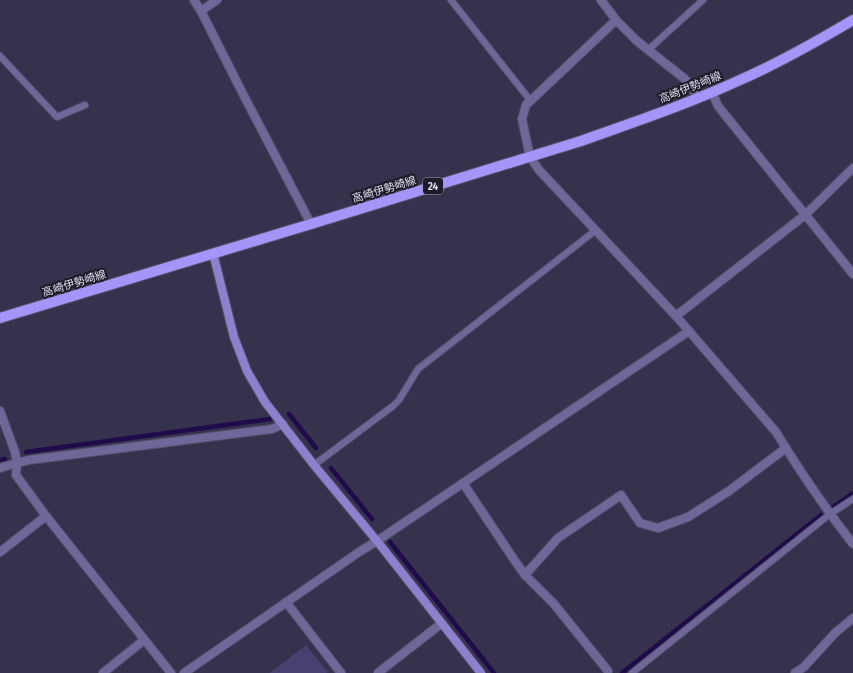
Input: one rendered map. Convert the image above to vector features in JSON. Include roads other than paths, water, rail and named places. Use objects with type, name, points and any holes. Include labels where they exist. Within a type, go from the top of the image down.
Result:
[{"type":"main road","name":"高崎伊勢崎線","points":[[0,318],[530,157],[625,125],[698,98],[741,80],[808,46],[853,20]]},
{"type":"street","points":[[194,0],[311,224]]},
{"type":"street","points":[[201,11],[217,0]]},
{"type":"street","points":[[601,0],[616,20],[637,41],[685,79],[698,98]]},
{"type":"street","points":[[616,20],[526,105],[522,119],[530,157],[539,170],[676,316],[776,432],[830,514],[853,544]]},
{"type":"street","points":[[712,92],[718,106],[853,274]]},
{"type":"street","points":[[676,316],[805,215],[853,168]]},
{"type":"street","points":[[213,253],[234,337],[247,371],[265,402],[482,673]]},
{"type":"street","points":[[184,673],[359,552],[689,331]]},
{"type":"street","points":[[0,411],[15,452],[17,463],[16,475],[46,516],[171,673]]},
{"type":"street","points":[[0,468],[29,460],[272,429],[283,424]]},
{"type":"street","points":[[525,575],[558,538],[620,496],[640,523],[658,528],[694,514],[729,491],[786,448]]},
{"type":"street","points":[[463,483],[525,575],[554,604],[608,671]]},
{"type":"street","points":[[0,552],[46,516]]},
{"type":"street","points":[[286,602],[341,673]]},
{"type":"street","points":[[796,673],[804,667],[835,633],[853,618]]},
{"type":"street","points":[[378,673],[442,623]]},
{"type":"street","points":[[103,673],[144,640]]},
{"type":"lane","points":[[451,0],[530,100]]},
{"type":"lane","points":[[649,49],[703,0]]},
{"type":"lane","points":[[0,56],[57,117],[85,105]]},
{"type":"lane","points":[[314,465],[393,406],[418,369],[596,230]]},
{"type":"lane","points":[[632,673],[830,514],[853,499]]},
{"type":"waterway","points":[[289,414],[316,448]]},
{"type":"waterway","points":[[26,452],[270,419]]},
{"type":"waterway","points":[[0,460],[5,459]]},
{"type":"waterway","points":[[331,468],[372,519]]},
{"type":"waterway","points":[[833,507],[853,493]]},
{"type":"waterway","points":[[622,673],[821,515]]},
{"type":"waterway","points":[[390,542],[494,673]]}]
